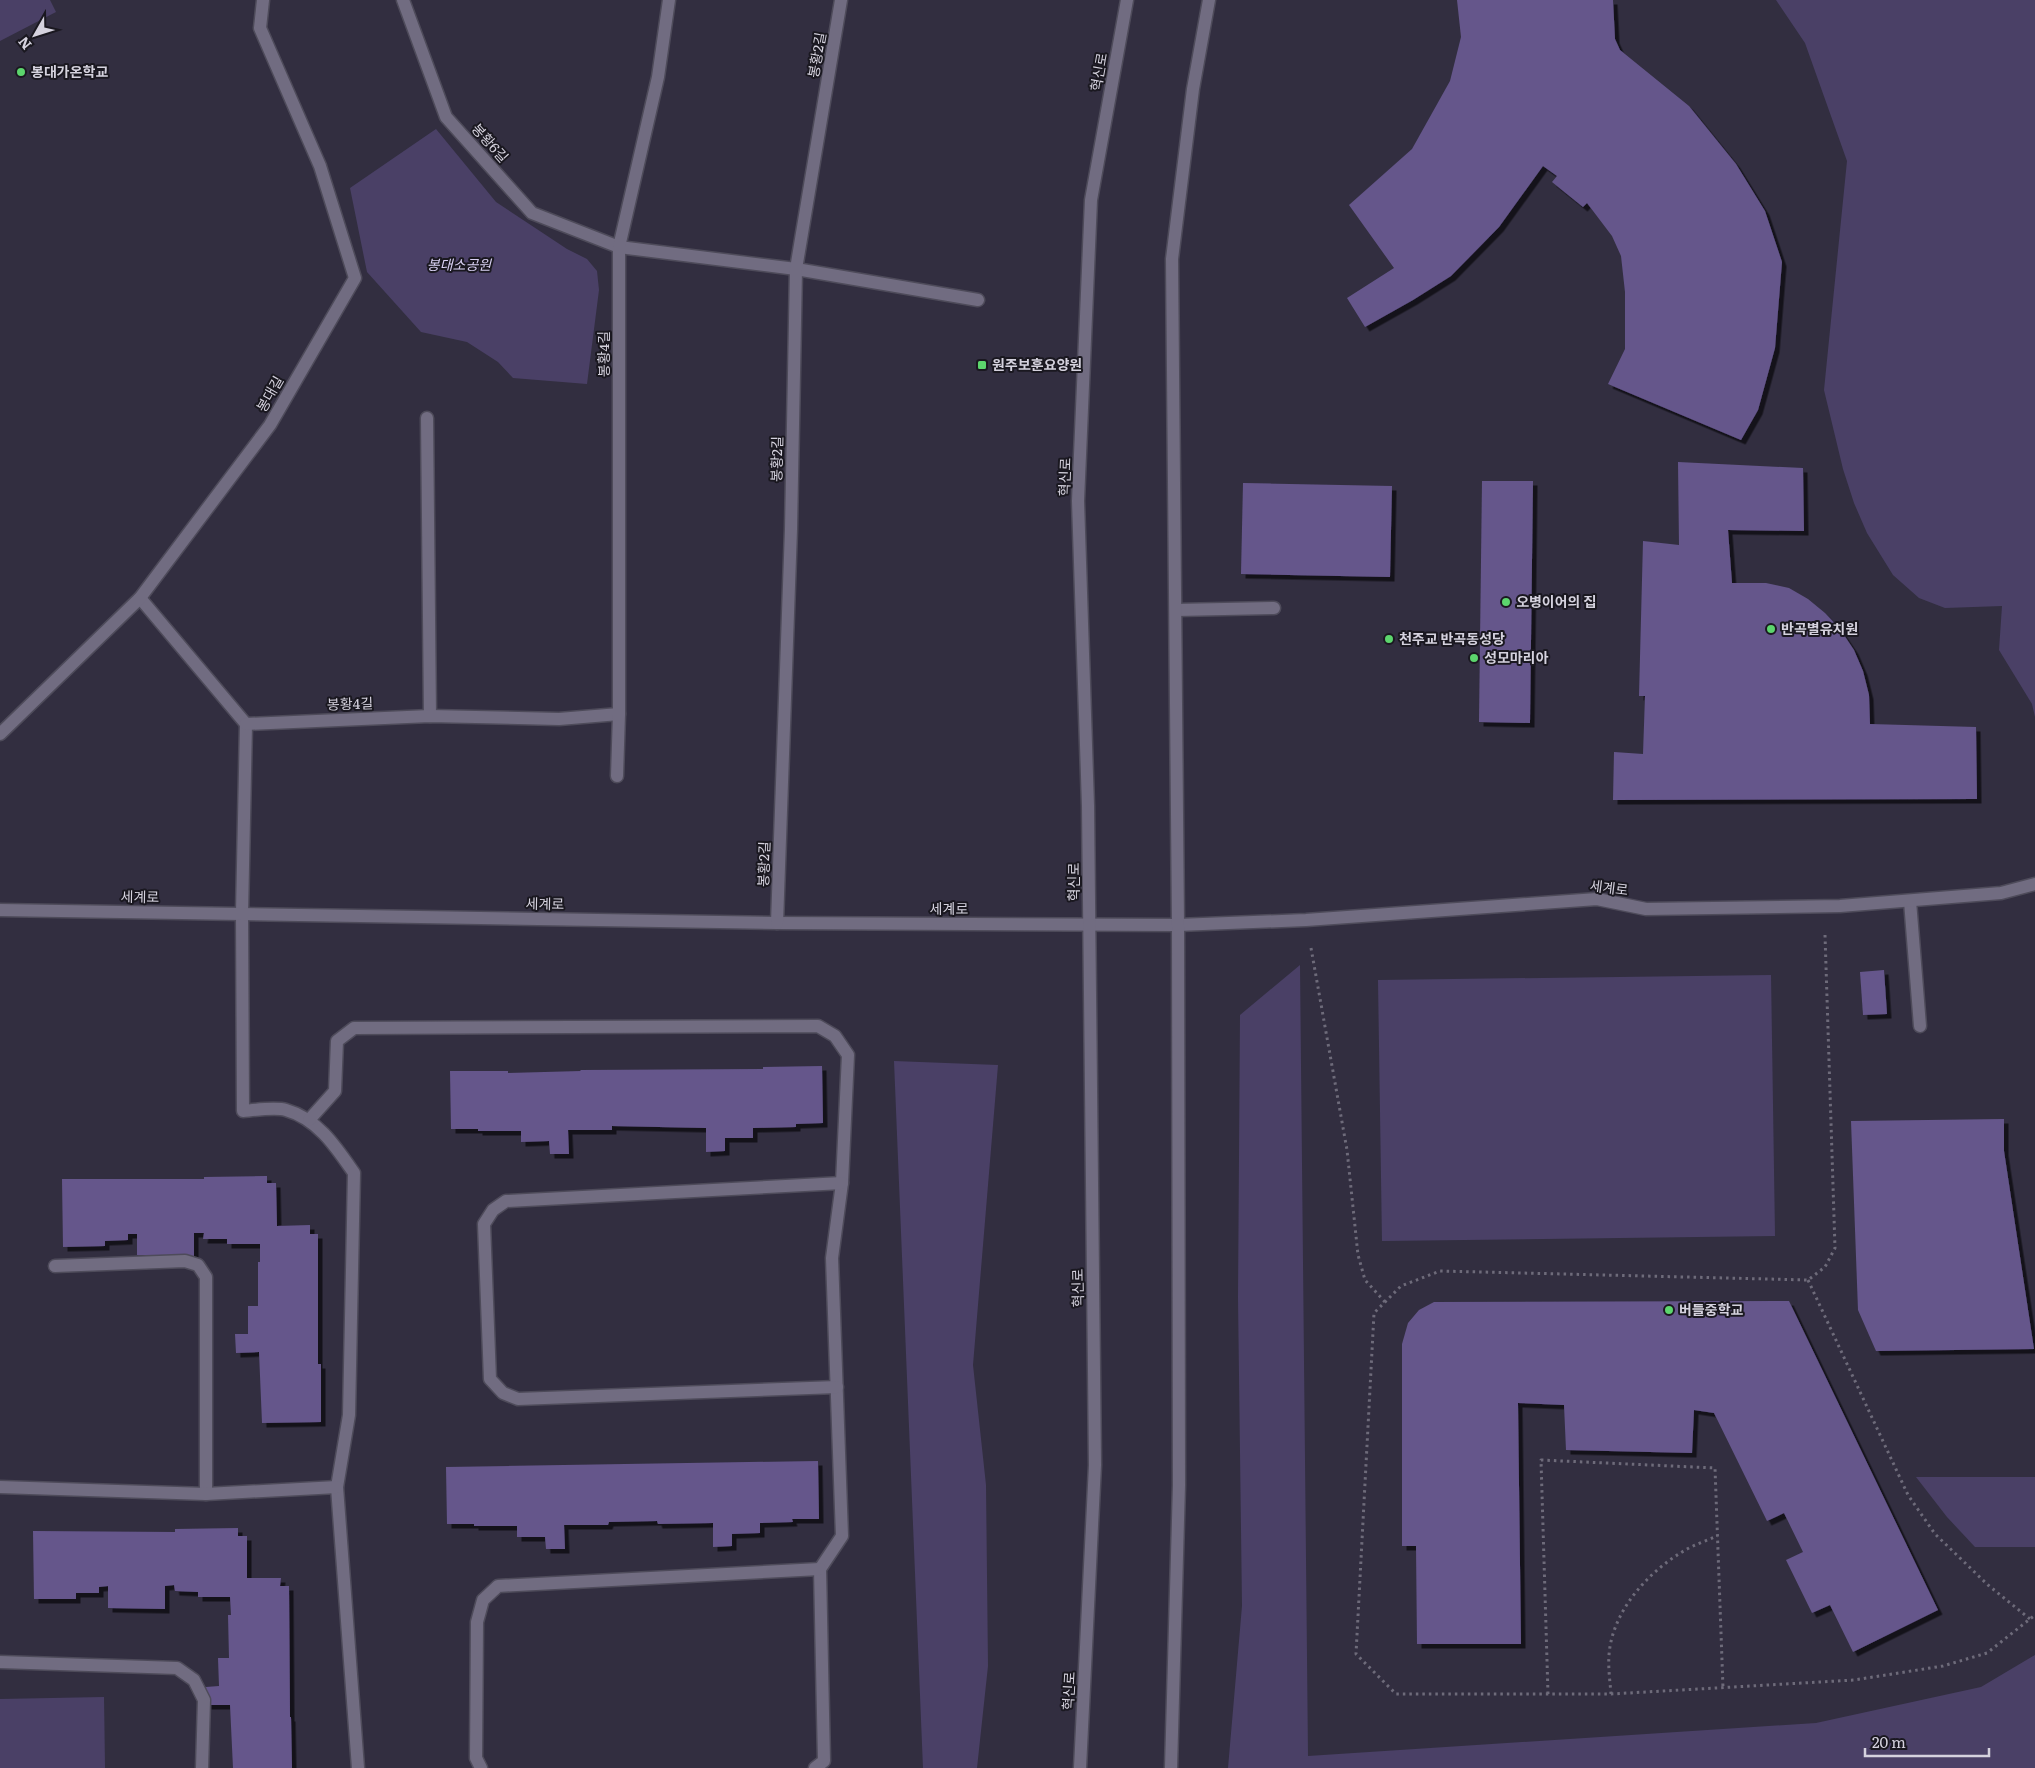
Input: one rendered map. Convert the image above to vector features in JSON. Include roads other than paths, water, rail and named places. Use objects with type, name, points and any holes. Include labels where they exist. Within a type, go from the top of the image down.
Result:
[{"type":"street","name":"봉대길","points":[[0,734],[140,598],[270,424],[354,278],[320,166],[260,28],[263,0]]},
{"type":"street","name":"봉황6길","points":[[403,0],[446,117],[532,213],[619,247],[796,269],[978,300]]},
{"type":"street","name":"봉황4길","points":[[618,776],[619,247],[658,77],[669,0]]},
{"type":"street","name":"봉황2길","points":[[777,923],[791,539],[796,269],[841,0]]},
{"type":"street","name":"혁신로","points":[[1080,1768],[1095,1465],[1088,806],[1079,491],[1091,200],[1127,0]]},
{"type":"street","points":[[1172,1768],[1179,1486],[1178,925],[1172,259],[1192,89],[1209,0]]},
{"type":"street","points":[[427,418],[430,716]]},
{"type":"street","points":[[140,598],[246,724],[242,913],[243,1110],[285,1109],[309,1120],[332,1141],[354,1173],[349,1415],[337,1487],[358,1768]]},
{"type":"street","points":[[1176,610],[1274,608]]},
{"type":"street","name":"봉황4길","points":[[246,724],[430,716],[559,719],[619,714]]},
{"type":"street","name":"세계로","points":[[0,910],[777,923],[1178,925],[1306,920],[1597,899],[1646,909],[1824,906],[2001,893],[2035,884]]},
{"type":"street","points":[[1910,900],[1920,1026]]},
{"type":"street","points":[[309,1120],[335,1091],[337,1041],[354,1028],[818,1026],[835,1036],[848,1054],[842,1183],[832,1258],[842,1536],[820,1569],[824,1761],[815,1768]]},
{"type":"street","points":[[837,1387],[518,1399],[503,1393],[490,1379],[484,1224],[493,1210],[506,1200],[842,1183]]},
{"type":"street","points":[[55,1266],[185,1261],[198,1265],[206,1277],[206,1494]]},
{"type":"street","points":[[0,1488],[206,1494],[337,1487]]},
{"type":"street","points":[[480,1768],[476,1758],[477,1622],[483,1600],[498,1586],[820,1569]]},
{"type":"street","points":[[0,1662],[177,1668],[194,1680],[204,1700],[202,1768]]},
{"type":"place","name":"봉대가온학교","points":[[21,72]]},
{"type":"place","name":"원주보훈요양원","points":[[982,365]]},
{"type":"place","name":"오병이어의 집","points":[[1506,602]]},
{"type":"place","name":"반곡별유치원","points":[[1771,629]]},
{"type":"place","name":"천주교 반곡동성당","points":[[1389,639]]},
{"type":"place","name":"성모마리아","points":[[1474,658]]},
{"type":"place","name":"버들중학교","points":[[1669,1310]]},
{"type":"park label","name":"봉대소공원","points":[[459,265]]}]
